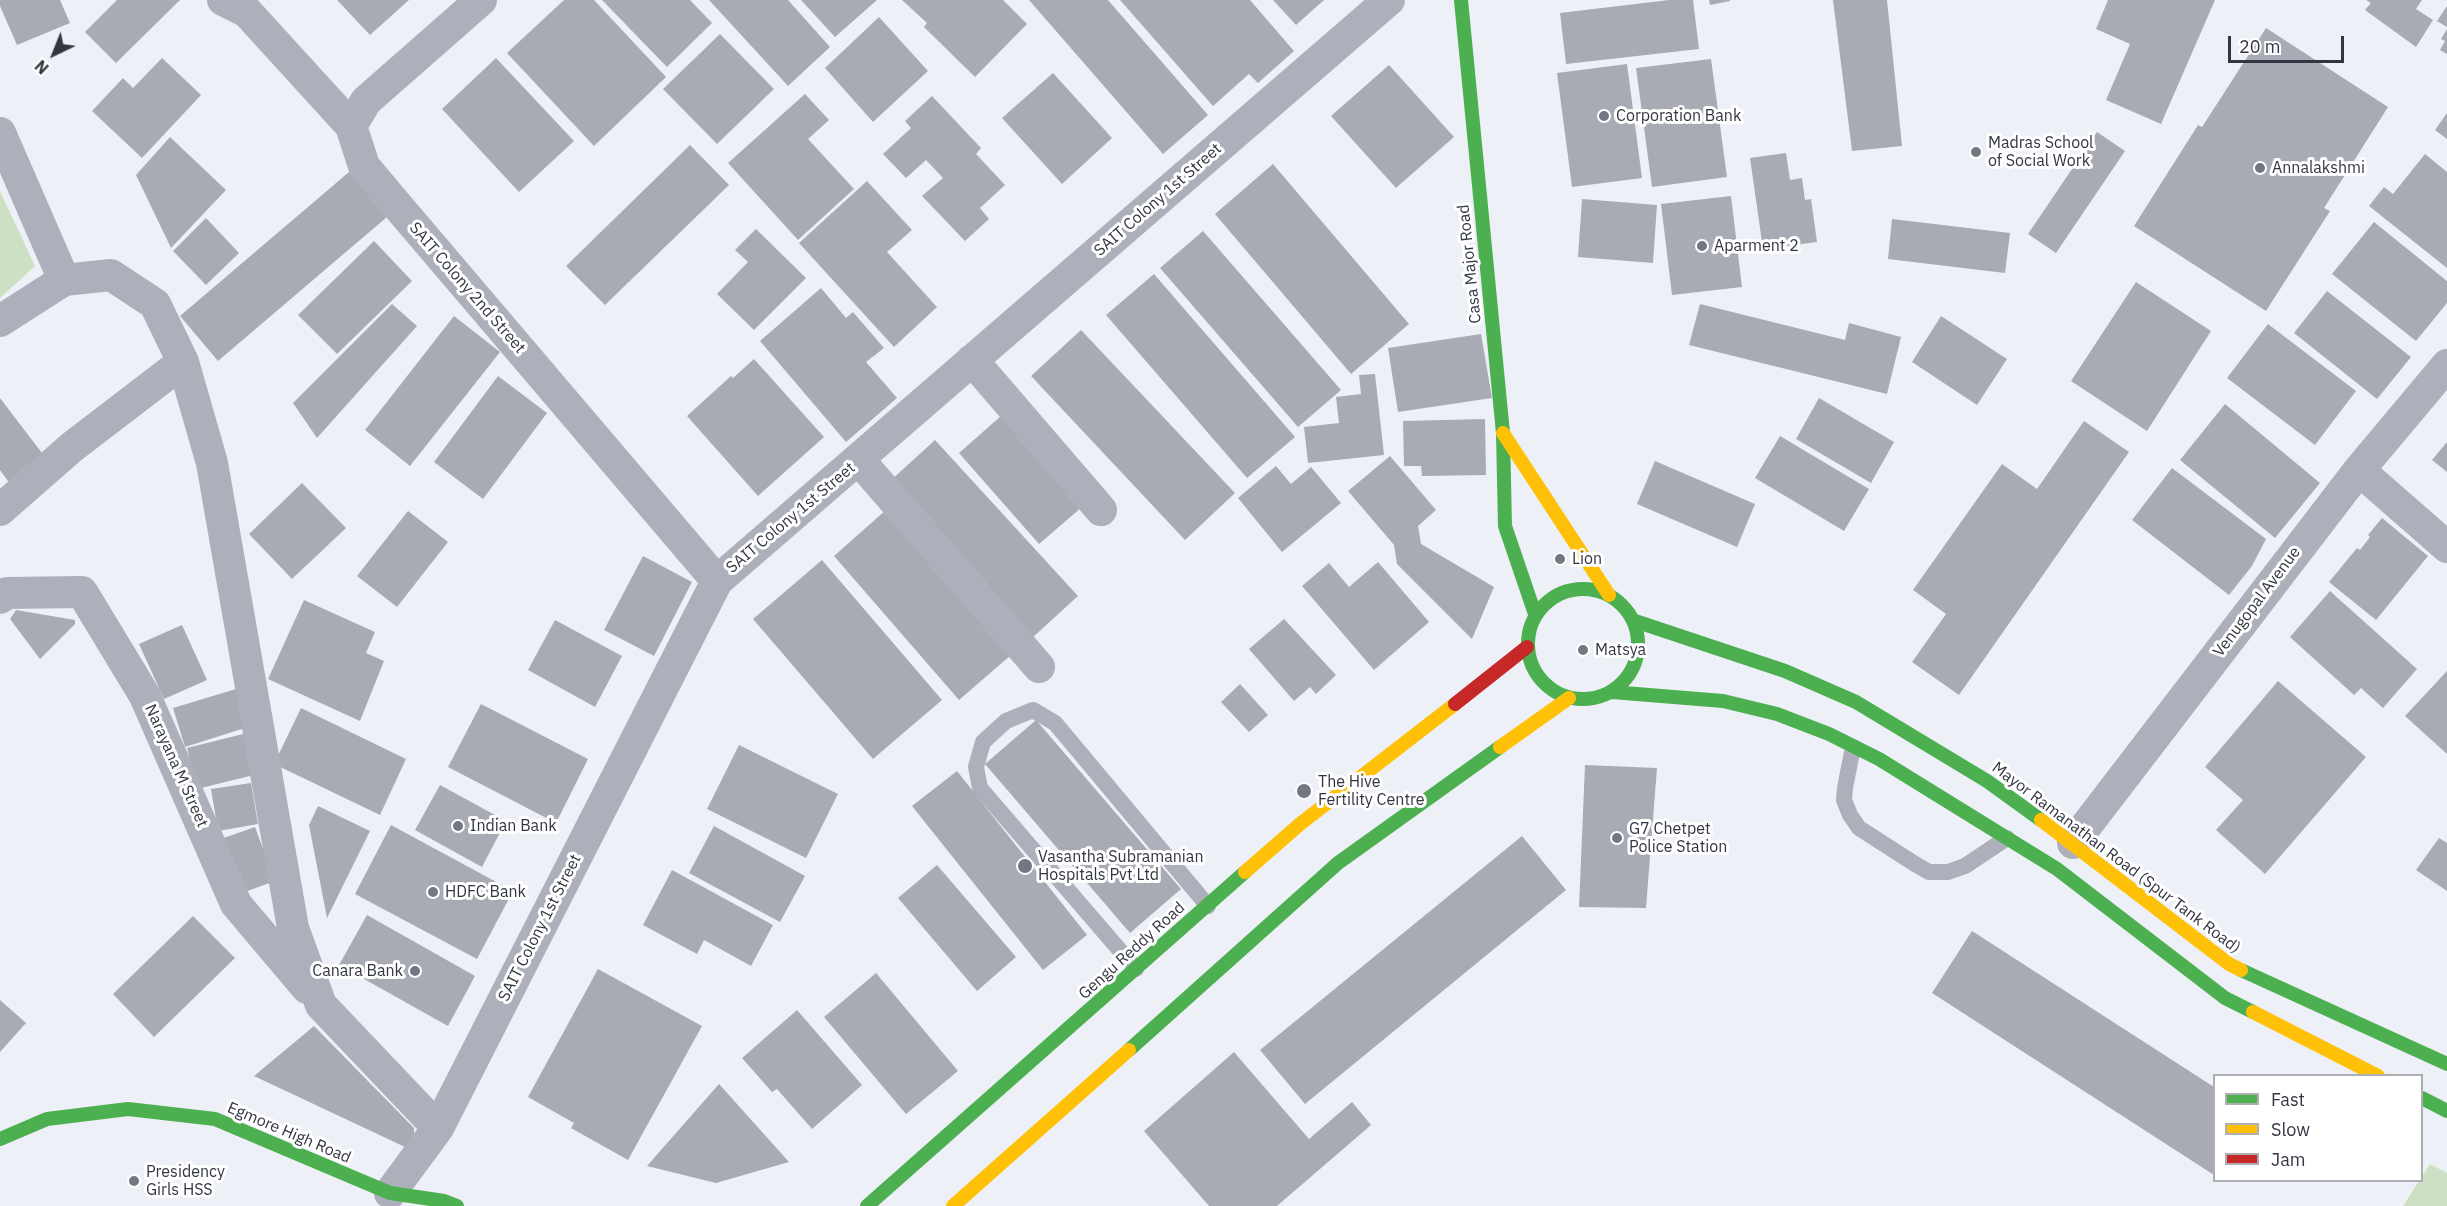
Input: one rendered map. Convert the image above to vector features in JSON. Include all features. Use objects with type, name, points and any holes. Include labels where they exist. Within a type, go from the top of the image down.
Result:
[{"type":"main road","name":"Casa Major Road","points":[[1461,0],[1503,433],[1504,526],[1535,614]]},
{"type":"main road","points":[[1503,433],[1609,595]]},
{"type":"main road","points":[[1577,588],[1593,589],[1609,595],[1621,603],[1635,621],[1639,647],[1635,665],[1612,692],[1599,698],[1569,698],[1553,690],[1539,679],[1531,664],[1527,647],[1529,630],[1535,614],[1553,597],[1577,588]]},
{"type":"main road","name":"Mayor Ramanathan Road (Spur Tank Road)","points":[[1635,621],[1785,671],[1856,702],[1987,782],[2073,843],[2229,964],[2447,1064]]},
{"type":"main road","name":"Gengu Reddy Road","points":[[867,1206],[1300,824],[1527,647]]},
{"type":"main road","points":[[1612,692],[1724,701],[1777,714],[1879,759],[2057,869],[2225,998],[2374,1074]]},
{"type":"main road","points":[[953,1206],[1338,863],[1569,698]]},
{"type":"main road","points":[[2423,1099],[2447,1111]]},
{"type":"main road","name":"Egmore High Road","points":[[0,1139],[47,1119],[128,1109],[215,1119],[390,1193],[450,1204]]},
{"type":"street","points":[[223,0],[247,12],[351,126],[366,101],[481,0]]},
{"type":"street","name":"SAIT Colony 1st Street","points":[[390,1193],[438,1128],[717,581],[1389,0]]},
{"type":"street","name":"SAIT Colony 2nd Street","points":[[351,126],[364,166],[717,581]]},
{"type":"street","points":[[0,134],[64,280]]},
{"type":"street","points":[[0,321],[64,280],[111,275],[156,304],[183,362],[212,463],[293,927],[321,1005],[438,1128]]},
{"type":"street","points":[[972,360],[1101,510]]},
{"type":"street","points":[[0,510],[72,447],[183,362]]},
{"type":"street","name":"Venugopal Avenue","points":[[2073,843],[2359,470],[2447,365]]},
{"type":"street","points":[[859,460],[1039,667]]},
{"type":"street","points":[[2359,470],[2447,547]]},
{"type":"street","name":"Narayana M Street","points":[[0,598],[7,593],[82,592],[145,696],[236,904],[321,1005]]},
{"type":"lane","points":[[1136,969],[980,788],[976,767],[983,742],[1006,721],[1033,710],[1055,723],[1208,906]]},
{"type":"lane","points":[[1853,747],[1844,800],[1850,815],[1858,828],[1915,864],[1929,872],[1948,872],[1965,866],[2007,838]]},
{"type":"green space","points":[[0,191],[35,266],[0,298]]},
{"type":"green space","points":[[2430,1164],[2447,1173],[2447,1206],[2403,1206],[2418,1182],[2423,1182],[2423,1175]]},
{"type":"building","points":[[0,0],[60,0],[70,23],[17,45],[0,6]]},
{"type":"building","points":[[117,0],[180,0],[116,63],[85,32]]},
{"type":"building","points":[[337,0],[409,0],[370,35]]},
{"type":"building","points":[[564,0],[594,0],[666,77],[594,146],[507,53]]},
{"type":"building","points":[[602,0],[690,0],[712,23],[667,67]]},
{"type":"building","points":[[709,0],[788,0],[830,47],[788,86]]},
{"type":"building","points":[[801,0],[877,0],[835,37]]},
{"type":"building","points":[[902,0],[1003,0],[1027,24],[975,77],[924,27],[927,23]]},
{"type":"building","points":[[1029,0],[1108,0],[1208,115],[1163,154]]},
{"type":"building","points":[[1120,0],[1250,0],[1294,51],[1258,83],[1249,74],[1213,106]]},
{"type":"building","points":[[1273,0],[1324,0],[1296,25]]},
{"type":"building","points":[[1669,0],[1693,0],[1699,49],[1566,64],[1560,13]]},
{"type":"building","points":[[1709,0],[1730,0],[1730,1],[1710,5]]},
{"type":"building","points":[[1833,0],[1887,0],[1902,146],[1852,151]]},
{"type":"building","points":[[2108,0],[2215,0],[2161,124],[2106,100],[2130,44],[2096,29]]},
{"type":"building","points":[[2366,0],[2422,0],[2416,9],[2433,20],[2416,47],[2365,10],[2371,3]]},
{"type":"building","points":[[2447,6],[2447,27],[2437,21]]},
{"type":"building","points":[[879,17],[928,71],[873,122],[825,68]]},
{"type":"building","name":"Annalakshmi","points":[[2266,28],[2388,107],[2324,208],[2330,211],[2266,311],[2134,226],[2198,125],[2202,127]]},
{"type":"building","points":[[2447,29],[2447,54],[2440,50],[2445,41],[2441,39]]},
{"type":"building","points":[[720,34],[774,89],[717,144],[663,89]]},
{"type":"building","points":[[162,58],[201,95],[142,158],[92,111],[123,78],[133,88]]},
{"type":"building","points":[[496,58],[574,141],[519,192],[442,109]]},
{"type":"building","points":[[1711,59],[1727,177],[1652,187],[1636,68]]},
{"type":"building","points":[[1627,64],[1642,178],[1572,187],[1557,73]]},
{"type":"building","points":[[1389,65],[1454,137],[1396,188],[1331,116]]},
{"type":"building","points":[[1053,73],[1112,138],[1062,184],[1002,118]]},
{"type":"building","points":[[805,94],[829,120],[808,139],[854,189],[798,240],[728,163]]},
{"type":"building","points":[[932,96],[981,148],[976,154],[1005,185],[980,208],[989,219],[965,241],[922,196],[943,178],[926,160],[906,178],[883,154],[911,128],[905,121]]},
{"type":"building","points":[[2447,113],[2447,139],[2435,130]]},
{"type":"building","points":[[2097,132],[2125,151],[2056,253],[2028,234]]},
{"type":"building","points":[[170,137],[226,190],[171,248],[136,175]]},
{"type":"building","points":[[690,145],[729,185],[605,305],[566,266]]},
{"type":"building","points":[[1786,153],[1790,180],[1802,178],[1805,200],[1811,199],[1817,242],[1763,249],[1750,158]]},
{"type":"building","points":[[2425,154],[2447,172],[2447,268],[2369,206],[2384,187],[2393,194]]},
{"type":"building","points":[[1273,164],[1409,324],[1351,374],[1215,214]]},
{"type":"building","points":[[349,172],[387,217],[218,361],[180,316]]},
{"type":"building","points":[[867,181],[912,230],[887,252],[937,307],[894,347],[799,243]]},
{"type":"building","name":"Aparment 2","points":[[1731,196],[1742,287],[1672,295],[1661,204]]},
{"type":"building","points":[[1582,199],[1657,205],[1653,263],[1578,257]]},
{"type":"building","points":[[206,218],[239,253],[206,285],[173,251]]},
{"type":"building","points":[[1892,219],[2010,233],[2005,273],[1888,259]]},
{"type":"building","points":[[2374,222],[2447,281],[2447,303],[2416,341],[2332,274]]},
{"type":"building","points":[[756,229],[806,278],[754,330],[717,294],[748,262],[735,250]]},
{"type":"building","points":[[1203,231],[1341,390],[1298,427],[1160,268]]},
{"type":"building","points":[[374,241],[412,281],[337,354],[298,315]]},
{"type":"building","points":[[1154,274],[1295,437],[1247,478],[1106,315]]},
{"type":"building","points":[[2136,282],[2211,331],[2147,431],[2071,381]]},
{"type":"building","points":[[821,288],[846,318],[853,312],[884,348],[866,362],[897,398],[846,442],[760,341]]},
{"type":"building","points":[[2327,291],[2411,357],[2377,399],[2294,333]]},
{"type":"building","points":[[392,304],[417,326],[317,438],[293,403]]},
{"type":"building","points":[[1700,304],[1845,340],[1849,323],[1901,337],[1887,394],[1689,345]]},
{"type":"building","points":[[454,316],[500,352],[410,466],[365,430]]},
{"type":"building","points":[[1941,316],[2007,359],[1977,405],[1912,362]]},
{"type":"building","points":[[2268,324],[2356,391],[2315,445],[2227,378]]},
{"type":"building","points":[[1081,330],[1235,493],[1185,540],[1031,376]]},
{"type":"building","points":[[1481,334],[1492,398],[1398,412],[1388,348]]},
{"type":"building","points":[[754,359],[824,437],[758,496],[687,416],[731,376],[733,378]]},
{"type":"building","points":[[1375,374],[1384,455],[1308,463],[1304,427],[1339,423],[1336,397],[1361,394],[1359,375]]},
{"type":"building","points":[[498,376],[547,413],[483,499],[434,462]]},
{"type":"building","points":[[0,398],[45,457],[10,484],[0,470]]},
{"type":"building","points":[[1819,398],[1894,442],[1871,483],[1796,439]]},
{"type":"building","points":[[2225,404],[2320,483],[2275,538],[2180,460]]},
{"type":"building","points":[[1001,416],[1082,507],[1039,544],[959,453]]},
{"type":"building","points":[[1485,419],[1486,475],[1422,476],[1421,466],[1404,466],[1403,421]]},
{"type":"building","points":[[2084,421],[2129,452],[1959,695],[1912,662],[1946,614],[1913,590],[2002,464],[2037,489]]},
{"type":"building","points":[[1780,436],[1869,489],[1844,531],[1755,478]]},
{"type":"building","points":[[935,440],[1078,596],[1032,638],[889,482]]},
{"type":"building","points":[[2447,442],[2447,472],[2432,460]]},
{"type":"building","points":[[1390,456],[1436,510],[1418,526],[1421,544],[1494,587],[1472,639],[1397,564],[1394,545],[1348,491]]},
{"type":"building","points":[[1655,461],[1755,504],[1737,547],[1637,504]]},
{"type":"building","points":[[1276,466],[1291,484],[1311,467],[1341,503],[1282,552],[1238,498]]},
{"type":"building","points":[[2172,468],[2266,539],[2252,566],[2229,595],[2132,520]]},
{"type":"building","points":[[302,483],[346,528],[292,579],[249,534]]},
{"type":"building","points":[[886,510],[1011,655],[959,700],[834,556]]},
{"type":"building","points":[[408,511],[448,542],[397,607],[357,576]]},
{"type":"building","points":[[2382,518],[2428,556],[2376,620],[2329,582],[2357,548],[2360,550],[2370,537],[2368,535]]},
{"type":"building","points":[[643,556],[692,582],[654,656],[604,630]]},
{"type":"building","points":[[822,560],[942,700],[873,759],[753,619]]},
{"type":"building","points":[[1378,562],[1429,622],[1374,670],[1302,586],[1329,563],[1349,587]]},
{"type":"building","points":[[2330,591],[2417,669],[2383,708],[2361,688],[2354,695],[2290,637]]},
{"type":"building","points":[[304,600],[375,632],[366,653],[384,661],[360,721],[268,679]]},
{"type":"building","points":[[16,610],[75,620],[75,624],[40,659],[10,619]]},
{"type":"building","points":[[1284,619],[1336,675],[1316,694],[1310,687],[1294,701],[1249,649]]},
{"type":"building","points":[[555,620],[622,656],[595,707],[528,670]]},
{"type":"building","points":[[182,625],[207,680],[164,699],[139,644]]},
{"type":"building","points":[[2447,671],[2447,754],[2405,716]]},
{"type":"building","points":[[2278,681],[2366,757],[2265,874],[2216,830],[2243,800],[2205,767]]},
{"type":"building","points":[[1240,684],[1268,715],[1249,732],[1221,702]]},
{"type":"building","points":[[236,689],[248,727],[185,747],[173,708]]},
{"type":"building","points":[[481,704],[588,759],[556,823],[448,767]]},
{"type":"building","points":[[301,708],[406,759],[380,815],[274,764]]},
{"type":"building","points":[[1036,720],[1181,889],[1130,933],[985,764]]},
{"type":"building","points":[[243,734],[254,775],[197,789],[187,748]]},
{"type":"building","points":[[739,745],[838,794],[806,858],[707,809]]},
{"type":"building","name":"G7 Chetpet Police Station","points":[[1585,765],[1657,768],[1646,908],[1579,907]]},
{"type":"building","points":[[957,771],[1087,935],[1043,970],[912,806]]},
{"type":"building","points":[[251,783],[258,824],[218,831],[211,789]]},
{"type":"building","points":[[440,785],[506,821],[482,867],[415,830]]},
{"type":"building","points":[[318,806],[370,831],[327,918],[309,825]]},
{"type":"building","points":[[391,825],[513,891],[477,959],[355,894]]},
{"type":"building","points":[[714,826],[805,876],[780,922],[689,873]]},
{"type":"building","points":[[255,827],[275,881],[239,894],[218,840]]},
{"type":"building","points":[[1522,836],[1566,890],[1305,1104],[1260,1050]]},
{"type":"building","points":[[2439,838],[2447,843],[2447,891],[2416,870]]},
{"type":"building","points":[[937,865],[1016,957],[977,991],[898,898]]},
{"type":"building","points":[[672,870],[773,925],[751,966],[704,940],[697,954],[643,925]]},
{"type":"building","points":[[367,915],[475,976],[448,1026],[339,965]]},
{"type":"building","points":[[193,916],[235,958],[154,1037],[113,994]]},
{"type":"building","points":[[1972,931],[2213,1086],[2213,1174],[1932,993]]},
{"type":"building","points":[[598,969],[702,1026],[628,1160],[571,1128],[574,1123],[528,1097]]},
{"type":"building","points":[[876,973],[958,1071],[906,1114],[824,1017]]},
{"type":"building","points":[[0,1000],[26,1023],[0,1052]]},
{"type":"building","points":[[797,1010],[862,1085],[812,1129],[777,1089],[772,1092],[742,1058]]},
{"type":"building","points":[[314,1026],[414,1128],[414,1134],[405,1147],[254,1076]]},
{"type":"building","points":[[1234,1052],[1309,1139],[1352,1102],[1371,1125],[1277,1206],[1209,1206],[1144,1131]]},
{"type":"building","points":[[719,1084],[789,1162],[716,1183],[647,1166]]},
{"type":"traffic: fast","points":[[1461,0],[1503,433],[1505,526],[1535,614]]},
{"type":"traffic: fast","points":[[1583,589],[1604,593],[1622,605],[1634,623],[1638,644],[1634,665],[1622,683],[1604,695],[1583,699],[1562,695],[1544,683],[1532,665],[1528,644],[1532,623],[1544,605],[1562,593],[1583,589]]},
{"type":"traffic: fast","points":[[1635,621],[1785,671],[1856,702],[1987,781],[2041,820]]},
{"type":"traffic: fast","points":[[1612,692],[1723,701],[1777,714],[1829,734],[1879,759],[2057,869],[2225,998],[2253,1012]]},
{"type":"traffic: fast","points":[[1129,1050],[1338,863],[1500,747]]},
{"type":"traffic: fast","points":[[867,1206],[1245,872]]},
{"type":"traffic: fast","points":[[2241,970],[2447,1064]]},
{"type":"traffic: fast","points":[[2423,1099],[2447,1111]]},
{"type":"traffic: fast","points":[[0,1139],[47,1119],[128,1109],[215,1119],[390,1193],[444,1201],[457,1206]]},
{"type":"traffic: slow","points":[[1503,433],[1609,595]]},
{"type":"traffic: slow","points":[[1500,747],[1569,698]]},
{"type":"traffic: slow","points":[[1245,872],[1300,824],[1455,704]]},
{"type":"traffic: slow","points":[[2041,820],[2229,964],[2241,970]]},
{"type":"traffic: slow","points":[[2253,1012],[2374,1074]]},
{"type":"traffic: slow","points":[[953,1206],[1129,1050]]},
{"type":"traffic: jam","points":[[1455,704],[1527,647]]},
{"type":"place","name":"Corporation Bank","points":[[1604,116]]},
{"type":"place","name":"Madras School of Social Work","points":[[1976,152]]},
{"type":"place","name":"Annalakshmi","points":[[2260,168]]},
{"type":"place","name":"Aparment 2","points":[[1702,246]]},
{"type":"place","name":"Lion","points":[[1560,559]]},
{"type":"place","name":"Matsya","points":[[1583,650]]},
{"type":"place","name":"The Hive Fertility Centre","points":[[1304,791]]},
{"type":"place","name":"Indian Bank","points":[[458,826]]},
{"type":"place","name":"G7 Chetpet Police Station","points":[[1617,838]]},
{"type":"place","name":"Vasantha Subramanian Hospitals Pvt Ltd","points":[[1025,866]]},
{"type":"place","name":"HDFC Bank","points":[[433,892]]},
{"type":"place","name":"Canara Bank","points":[[415,971]]},
{"type":"place","name":"Presidency Girls HSS","points":[[134,1181]]}]
